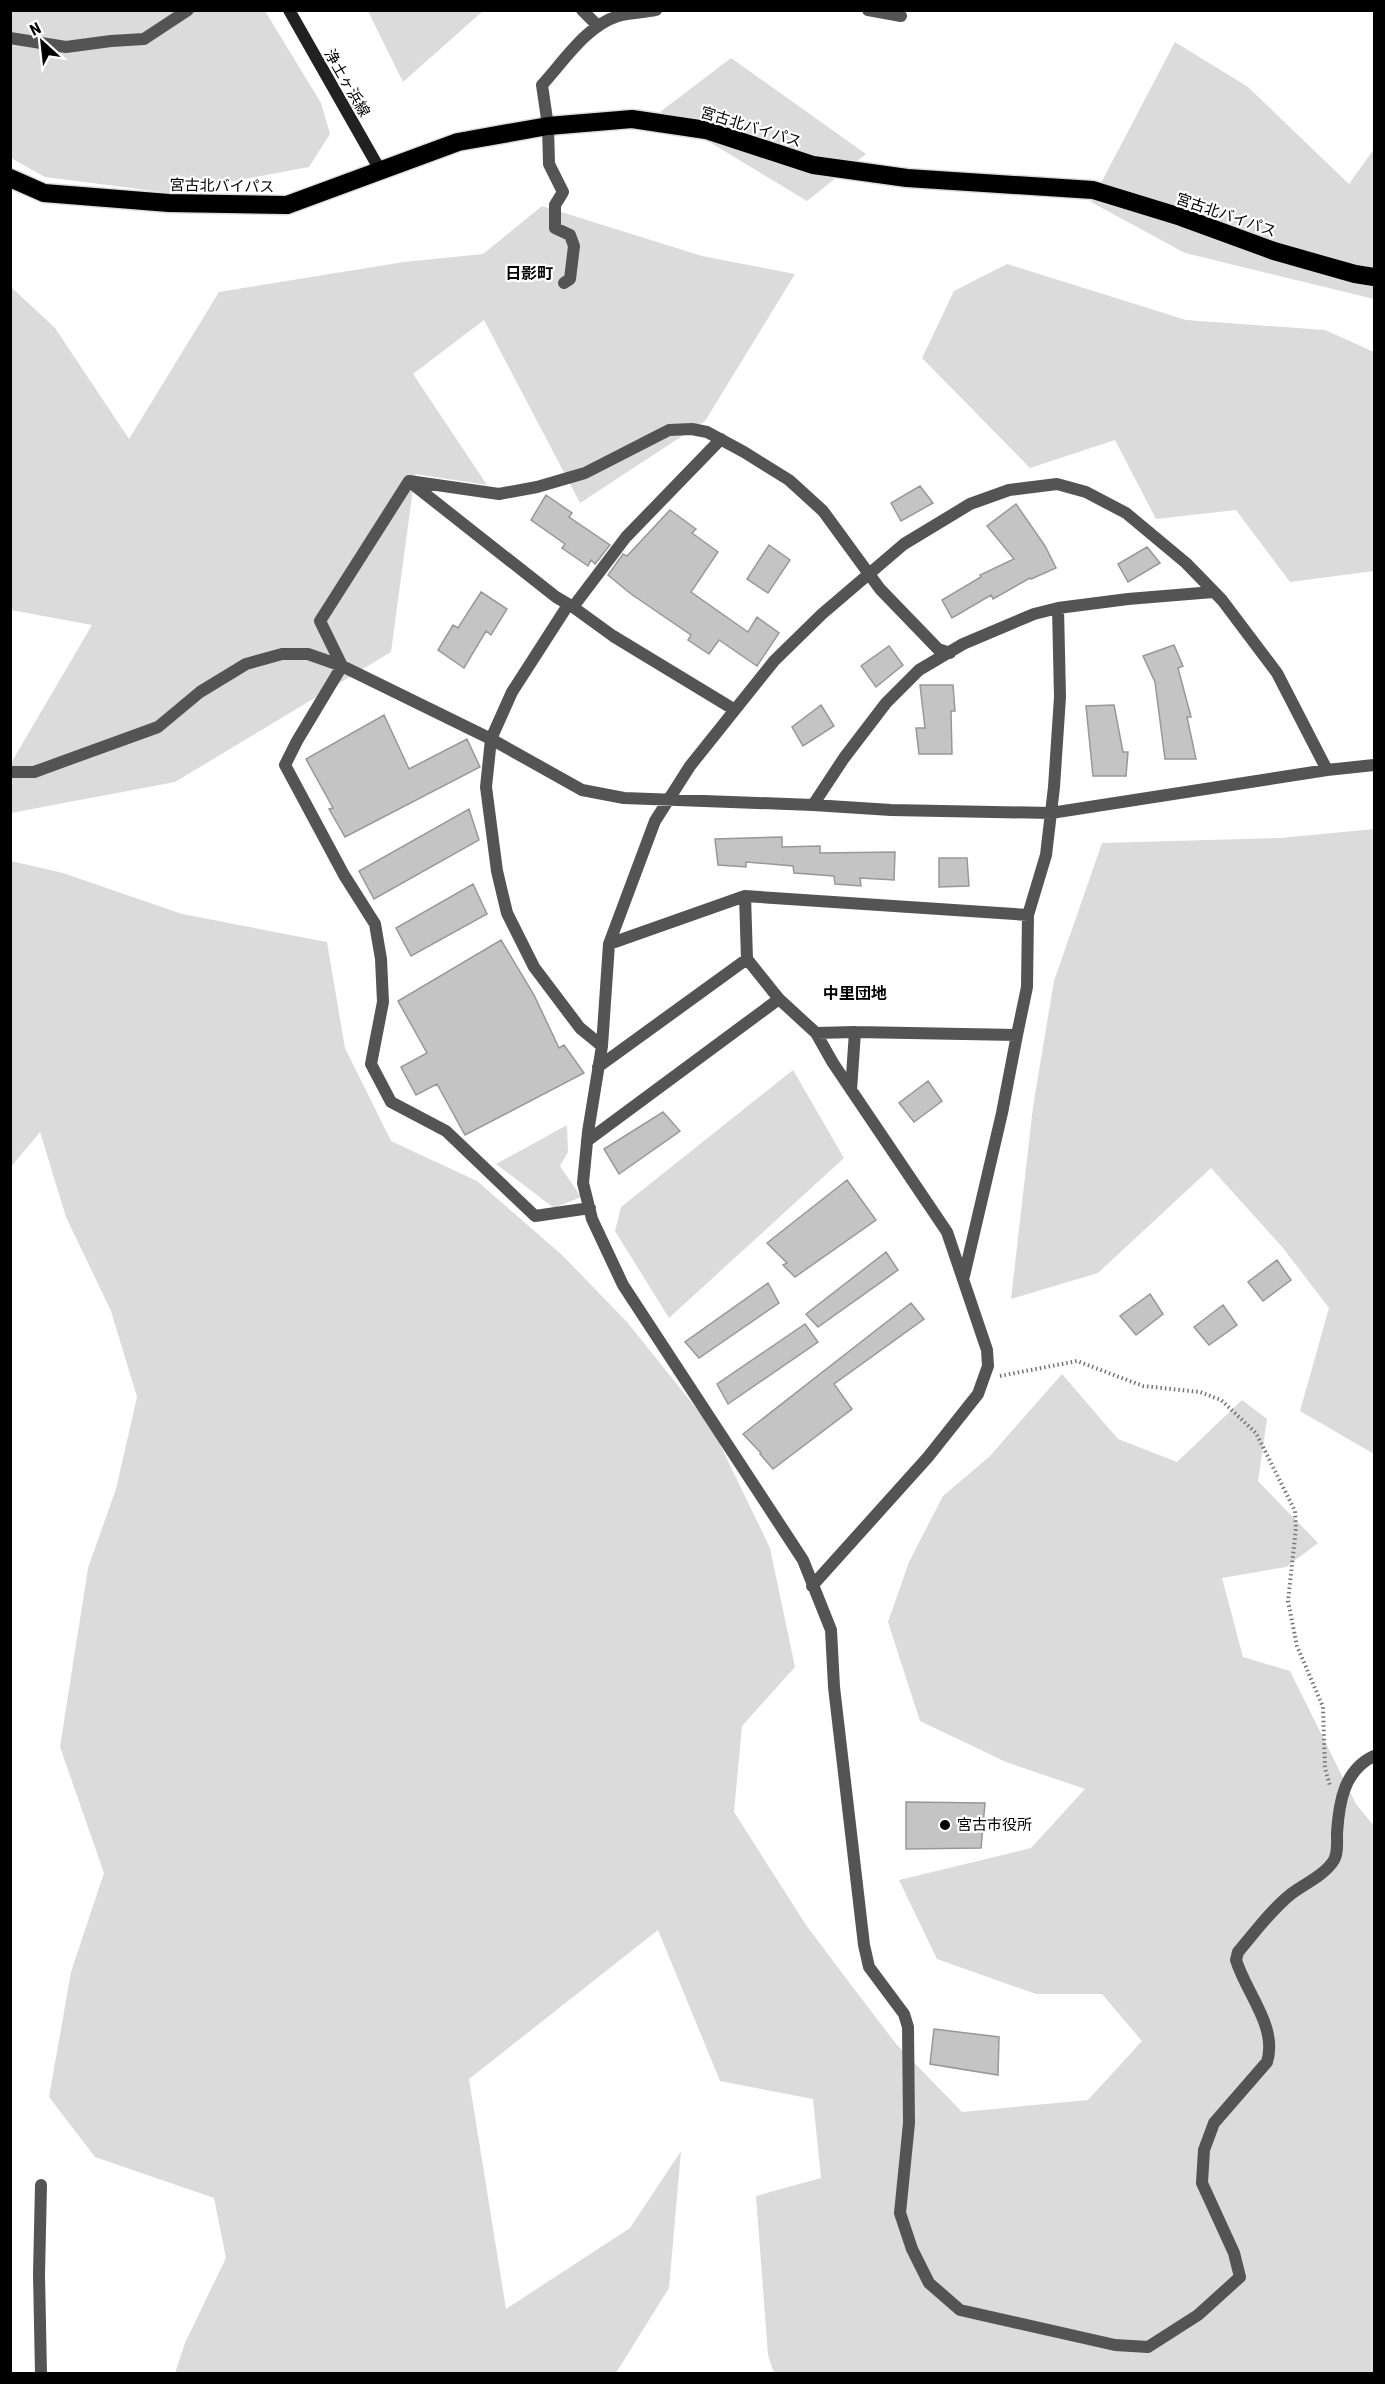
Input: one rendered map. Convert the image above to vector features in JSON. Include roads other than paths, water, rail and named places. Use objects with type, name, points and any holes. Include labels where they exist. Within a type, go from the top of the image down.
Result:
[{"type":"highway","name":"宮古北バイパス","points":[[10,178],[44,193],[169,203],[287,206],[458,142],[548,126],[632,118],[706,130],[813,165],[907,178],[1093,190],[1181,217],[1274,251],[1374,278]]},
{"type":"main road","name":"浄土ヶ浜線","points":[[289,10],[380,170]]},
{"type":"street","points":[[10,38],[66,47],[144,39],[188,10]]},
{"type":"street","points":[[582,10],[598,26]]},
{"type":"street","points":[[564,283],[570,279],[574,246],[570,235],[555,228],[555,205],[563,192],[549,164],[548,126],[542,85],[594,28],[620,13],[656,10]]},
{"type":"street","points":[[868,10],[901,16]]},
{"type":"street","points":[[410,481],[499,494],[537,487],[585,473],[669,430],[692,429],[721,439],[789,480],[823,511],[880,589],[938,649],[950,653]]},
{"type":"street","points":[[602,1046],[580,1028],[534,967],[507,913],[497,871],[486,787],[491,739],[512,692],[570,606],[626,537],[721,439]]},
{"type":"street","points":[[410,481],[570,606],[613,636],[735,710]]},
{"type":"street","points":[[342,666],[320,621],[410,481]]},
{"type":"street","points":[[1327,770],[1277,673],[1213,592],[1186,563],[1126,513],[1086,492],[1057,484],[1009,490],[970,504],[904,544],[822,614],[774,661],[690,766],[666,801],[655,821],[634,872],[609,944],[602,1046],[587,1141],[583,1183],[592,1219],[623,1285],[803,1560],[831,1630],[834,1688],[864,1945],[869,1967],[904,2014],[908,2027],[909,2123],[900,2213],[912,2249],[929,2283],[960,2310],[1115,2345],[1148,2347],[1198,2315],[1240,2277],[1234,2253],[1202,2183],[1204,2150],[1214,2123],[1267,2062],[1271,2049],[1268,2030],[1236,1960],[1238,1952],[1289,1895],[1329,1867],[1335,1858],[1338,1815],[1344,1788],[1350,1776],[1363,1761],[1374,1756]]},
{"type":"street","points":[[813,805],[844,758],[886,703],[919,670],[963,644],[1034,614],[1058,608],[1213,592]]},
{"type":"street","points":[[964,1277],[1002,1113],[1026,987],[1028,915],[1046,855],[1060,697],[1058,608]]},
{"type":"street","points":[[10,772],[34,772],[158,727],[200,693],[246,664],[282,654],[308,654],[342,666],[491,739],[582,790],[624,798],[891,810],[1051,813],[1327,770],[1374,765]]},
{"type":"street","points":[[342,666],[285,765],[344,875],[375,924],[381,959],[383,1002],[371,1064],[391,1102],[446,1131],[535,1216],[590,1208]]},
{"type":"street","points":[[609,944],[745,896],[1028,915]]},
{"type":"street","points":[[745,896],[747,959],[779,999],[816,1033],[832,1064],[947,1232],[987,1350],[988,1366],[978,1394],[928,1457],[812,1586]]},
{"type":"street","points":[[598,1066],[747,959]]},
{"type":"street","points":[[587,1141],[779,999]]},
{"type":"street","points":[[850,1090],[855,1032]]},
{"type":"street","points":[[816,1033],[1017,1035]]},
{"type":"street","points":[[41,2185],[39,2274],[41,2373]]},
{"type":"place","name":"宮古市役所","points":[[945,1825]]},
{"type":"district","name":"日影町","points":[[529,273]]},
{"type":"district","name":"中里団地","points":[[855,993]]}]
